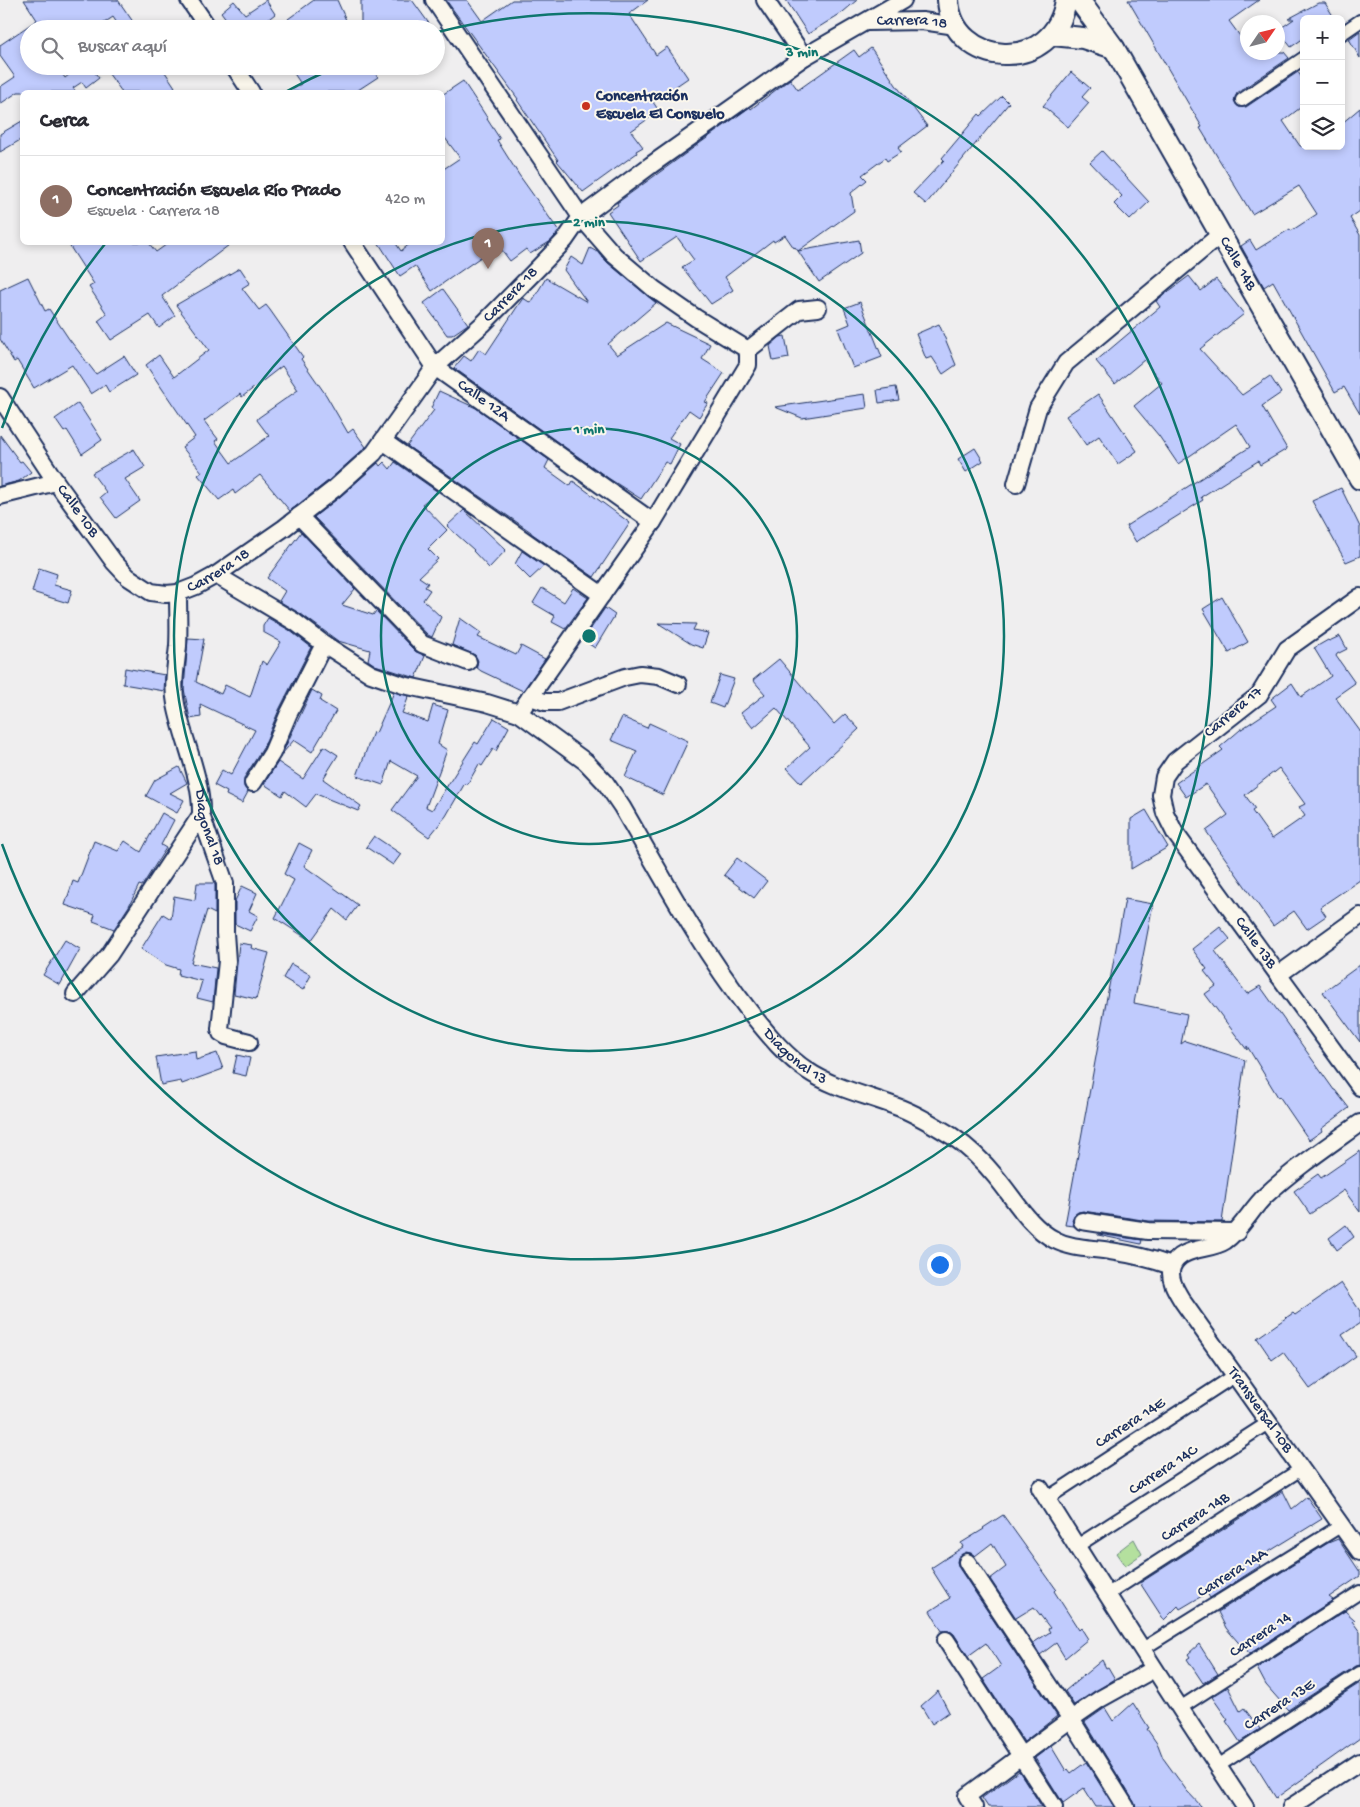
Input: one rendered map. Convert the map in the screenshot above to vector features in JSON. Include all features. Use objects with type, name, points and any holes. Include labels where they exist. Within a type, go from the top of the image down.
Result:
[{"type":"street","points":[[189,0],[203,20]]},
{"type":"street","points":[[434,0],[581,217],[614,255],[654,289],[748,350]]},
{"type":"street","points":[[765,0],[804,57]]},
{"type":"street","name":"Carrera 18","points":[[178,593],[216,575],[299,516],[334,489],[374,453],[435,367],[484,324],[566,240],[581,217],[804,57],[903,0]]},
{"type":"street","points":[[948,0],[951,15],[956,26],[965,37],[976,46],[988,52],[1002,54],[1016,54],[1029,51],[1052,35],[1064,12],[1066,0]]},
{"type":"street","name":"Calle 14B","points":[[1078,0],[1114,48],[1360,479]]},
{"type":"street","name":"Carrera 18","points":[[866,22],[922,20],[956,26]]},
{"type":"street","points":[[1345,31],[1360,21]]},
{"type":"street","points":[[1052,35],[1083,38],[1114,48]]},
{"type":"street","points":[[1242,100],[1301,60]]},
{"type":"street","points":[[240,75],[250,90]]},
{"type":"street","points":[[1016,484],[1038,408],[1066,363],[1220,235]]},
{"type":"street","name":"Calle 12A","points":[[354,245],[435,367],[653,522]]},
{"type":"street","points":[[748,350],[799,310],[818,308]]},
{"type":"street","points":[[519,713],[653,522],[748,365],[748,350]]},
{"type":"street","name":"Calle 10B","points":[[0,397],[56,482],[114,562],[128,577],[151,592],[178,593]]},
{"type":"street","points":[[383,442],[602,595]]},
{"type":"street","points":[[0,496],[56,482]]},
{"type":"street","points":[[299,516],[422,644],[468,662]]},
{"type":"street","name":"Diagonal 13","points":[[216,575],[295,622],[324,644],[371,674],[388,680],[488,703],[519,713],[586,762],[605,782],[622,807],[714,963],[766,1032],[789,1056],[808,1072],[829,1082],[898,1107],[952,1137],[976,1155],[996,1176],[1028,1218],[1042,1232],[1055,1240],[1072,1246],[1109,1250],[1147,1258],[1172,1266]]},
{"type":"street","name":"Diagonal 18","points":[[178,593],[178,646],[174,679],[175,702],[194,768],[201,804],[201,816],[225,883],[227,961],[220,1029],[221,1033],[226,1036],[249,1042]]},
{"type":"street","name":"Carrera 17","points":[[1161,795],[1164,777],[1175,761],[1259,695],[1288,649],[1360,597]]},
{"type":"street","points":[[253,783],[272,753],[288,715],[324,644]]},
{"type":"street","points":[[530,697],[545,702],[558,702],[625,677],[640,674],[660,676],[678,684]]},
{"type":"street","name":"Calle 13B","points":[[1161,795],[1165,813],[1175,833],[1360,1087]]},
{"type":"street","points":[[75,994],[109,954],[201,816]]},
{"type":"street","points":[[1278,975],[1360,916]]},
{"type":"street","points":[[1172,1266],[1178,1258],[1187,1252],[1216,1246],[1237,1232],[1264,1198],[1280,1182],[1360,1123]]},
{"type":"street","points":[[1082,1221],[1148,1231],[1237,1232]]},
{"type":"street","name":"Transversal 10B","points":[[1172,1266],[1171,1275],[1174,1287],[1234,1376],[1360,1552]]},
{"type":"street","name":"Carrera 14E","points":[[1043,1493],[1234,1376]]},
{"type":"street","name":"Carrera 14C","points":[[1076,1546],[1268,1423]]},
{"type":"street","name":"Carrera 14B","points":[[1108,1594],[1301,1469]]},
{"type":"street","points":[[1043,1493],[1154,1669],[1246,1807]]},
{"type":"street","name":"Carrera 14A","points":[[1142,1650],[1342,1525]]},
{"type":"street","points":[[967,1562],[1071,1719],[1126,1807]]},
{"type":"street","name":"Carrera 14","points":[[1180,1708],[1360,1592]]},
{"type":"street","points":[[946,1640],[1054,1807]]},
{"type":"street","points":[[974,1807],[967,1796],[1100,1699],[1154,1669]]},
{"type":"street","name":"Carrera 13E","points":[[1218,1766],[1360,1673]]},
{"type":"street","points":[[1291,1807],[1360,1762]]},
{"type":"green space","points":[[1134,1539],[1142,1554],[1125,1566],[1116,1553]]},
{"type":"building","points":[[24,0],[118,0],[132,20],[115,20],[113,17],[108,20],[37,20]]},
{"type":"building","points":[[266,0],[275,14],[267,20],[227,20],[221,12],[234,1],[245,14]]},
{"type":"building","points":[[314,0],[337,0],[346,20],[289,20]]},
{"type":"building","points":[[361,0],[412,0],[426,20],[361,20]]},
{"type":"building","points":[[446,0],[467,0],[482,21],[512,0],[648,0],[629,14],[656,55],[667,47],[688,78],[653,102],[659,111],[631,131],[643,147],[583,192],[557,161],[518,99]]},
{"type":"building","points":[[786,0],[857,0],[843,12],[808,34]]},
{"type":"building","points":[[1128,0],[1259,0],[1229,21],[1240,36],[1240,60],[1285,60],[1285,53],[1289,58],[1237,93],[1234,101],[1239,107],[1246,107],[1298,72],[1300,75],[1300,108],[1283,121],[1300,146],[1300,150],[1345,150],[1345,121],[1360,108],[1360,211],[1350,218],[1360,235],[1360,414],[1344,387],[1335,392],[1273,281],[1264,287],[1241,246],[1250,240],[1256,250],[1317,214],[1299,186],[1252,214],[1200,128],[1202,127]]},
{"type":"building","points":[[1318,3],[1325,3],[1332,15],[1300,15],[1300,41],[1291,47],[1285,39],[1285,25],[1294,19],[1288,19]]},
{"type":"building","points":[[20,31],[20,75],[63,75],[65,78],[69,75],[97,75],[99,78],[86,88],[82,82],[73,88],[74,90],[20,90],[20,92],[0,104],[0,87],[15,77],[0,56],[0,45]]},
{"type":"building","points":[[1360,31],[1360,58],[1349,39]]},
{"type":"building","points":[[871,48],[927,126],[898,148],[901,152],[887,161],[885,158],[862,175],[867,180],[851,193],[854,211],[798,251],[785,235],[774,242],[773,240],[725,277],[733,290],[711,304],[682,267],[694,260],[677,237],[641,261],[608,212],[618,205],[617,203],[750,107],[751,109],[790,79],[798,90],[854,50],[859,57]]},
{"type":"building","points":[[1071,72],[1090,88],[1082,97],[1089,103],[1068,127],[1043,106]]},
{"type":"building","points":[[110,75],[167,75],[175,87],[170,90],[121,90]]},
{"type":"building","points":[[295,75],[377,75],[378,77],[358,90],[292,90],[301,84]]},
{"type":"building","points":[[463,81],[500,139],[497,140],[519,175],[559,231],[551,241],[530,254],[526,249],[510,261],[498,245],[432,291],[415,266],[400,276],[380,245],[397,245],[401,251],[408,245],[445,245],[445,168],[460,158],[445,138],[445,93]]},
{"type":"building","points":[[1002,96],[1009,103],[926,204],[913,193],[944,160],[942,158],[979,114],[981,116]]},
{"type":"building","points":[[20,122],[20,140],[0,152],[0,134]]},
{"type":"building","points":[[1102,151],[1149,202],[1130,220],[1114,204],[1122,196],[1090,162]]},
{"type":"building","points":[[859,240],[861,253],[819,282],[798,251]]},
{"type":"building","points":[[69,245],[150,245],[156,252],[166,245],[229,245],[162,296],[175,316],[159,328],[150,315],[111,340],[98,321],[107,314],[89,287],[94,284]]},
{"type":"building","points":[[590,248],[599,253],[608,263],[656,303],[608,344],[617,355],[666,323],[710,344],[702,359],[724,373],[705,402],[708,403],[699,417],[689,410],[669,438],[680,444],[670,464],[665,462],[641,499],[608,478],[454,368],[464,356],[471,361],[479,349],[486,354],[523,298],[531,303],[546,278],[587,302],[564,270],[571,257],[583,265]]},
{"type":"building","points":[[240,268],[250,283],[242,288],[259,310],[266,305],[270,310],[303,357],[301,359],[326,395],[348,433],[353,429],[366,447],[328,481],[290,511],[260,475],[235,494],[233,490],[219,500],[198,475],[202,472],[182,447],[195,437],[146,365],[159,355],[174,377],[209,350],[176,305]],"holes":[[[282,366],[298,390],[258,418],[257,420],[269,436],[231,463],[215,441],[218,439],[204,421],[240,394],[242,397]]]},
{"type":"building","points":[[1189,276],[1201,291],[1216,279],[1244,314],[1200,349],[1242,395],[1270,376],[1281,393],[1262,406],[1287,449],[1260,465],[1258,461],[1201,497],[1203,500],[1136,542],[1126,526],[1250,447],[1236,424],[1178,464],[1159,436],[1134,406],[1162,383],[1144,360],[1115,384],[1096,361],[1160,307],[1156,301]]},
{"type":"building","points":[[28,277],[45,311],[49,309],[96,374],[124,356],[136,375],[109,392],[105,385],[91,394],[72,365],[34,388],[17,360],[14,362],[0,339],[0,290]]},
{"type":"building","points":[[443,289],[468,324],[452,335],[447,335],[424,303]]},
{"type":"building","points":[[860,302],[882,357],[853,368],[838,329],[850,324],[844,308]]},
{"type":"building","points":[[939,324],[956,365],[943,374],[932,357],[926,359],[916,334]]},
{"type":"building","points":[[785,336],[789,358],[773,361],[770,346],[780,337]]},
{"type":"building","points":[[896,387],[899,400],[879,403],[877,390]]},
{"type":"building","points":[[439,391],[476,408],[549,460],[545,468],[570,486],[573,481],[630,523],[594,577],[407,446],[434,410],[431,408]]},
{"type":"building","points":[[865,394],[867,408],[802,418],[775,407]]},
{"type":"building","points":[[1098,394],[1137,451],[1118,464],[1099,436],[1086,445],[1066,416]]},
{"type":"building","points":[[78,403],[102,440],[82,454],[67,430],[64,432],[55,419]]},
{"type":"building","points":[[0,435],[20,462],[22,461],[31,472],[19,481],[0,486]]},
{"type":"building","points":[[975,448],[983,461],[966,472],[958,459]]},
{"type":"building","points":[[134,449],[145,467],[125,479],[140,501],[116,518],[100,497],[106,492],[92,473]]},
{"type":"building","points":[[384,462],[390,469],[395,462],[438,492],[422,504],[447,530],[428,549],[438,559],[419,577],[428,583],[425,587],[430,590],[423,600],[441,617],[432,637],[314,517],[378,463],[380,466]]},
{"type":"building","points":[[1341,488],[1360,527],[1360,556],[1346,562],[1312,501]]},
{"type":"building","points":[[464,510],[506,550],[489,568],[474,550],[447,526]]},
{"type":"building","points":[[301,532],[355,589],[342,605],[373,615],[376,611],[415,651],[425,656],[416,678],[375,665],[368,660],[370,650],[338,641],[301,614],[279,601],[285,591],[267,578]]},
{"type":"building","points":[[522,551],[544,566],[530,579],[515,564]]},
{"type":"building","points":[[39,568],[57,574],[54,585],[72,590],[68,603],[32,592]]},
{"type":"building","points":[[542,588],[564,602],[573,588],[588,598],[565,629],[552,622],[555,616],[533,603]]},
{"type":"building","points":[[1222,597],[1248,642],[1229,653],[1203,609]]},
{"type":"building","points":[[605,608],[615,615],[595,648],[583,640]]},
{"type":"building","points":[[268,618],[289,630],[311,647],[279,710],[263,748],[244,778],[244,787],[248,792],[242,803],[226,795],[227,792],[214,785],[222,770],[231,775],[255,730],[200,704],[201,717],[190,719],[184,689],[188,638],[204,639],[196,682],[221,694],[225,685],[250,697],[262,661],[267,665],[281,642],[263,632],[263,626]]},
{"type":"building","points":[[460,618],[481,633],[478,637],[516,655],[521,646],[545,659],[523,691],[481,671],[476,667],[478,661],[475,655],[452,645]]},
{"type":"building","points":[[658,623],[696,624],[693,630],[708,633],[703,648],[691,644]]},
{"type":"building","points":[[1340,636],[1347,649],[1336,656],[1355,683],[1335,697],[1360,731],[1360,880],[1320,907],[1326,916],[1307,929],[1294,911],[1273,926],[1206,831],[1228,815],[1206,784],[1186,797],[1176,783],[1223,750],[1220,747],[1240,730],[1276,706],[1271,699],[1292,683],[1301,697],[1331,676],[1314,648]],"holes":[[[1279,768],[1305,804],[1299,807],[1305,816],[1272,839],[1252,811],[1255,809],[1245,795]]]},
{"type":"building","points":[[779,659],[834,724],[845,714],[859,729],[801,783],[787,768],[810,747],[776,708],[753,728],[741,713],[765,694],[753,680]]},
{"type":"building","points":[[125,668],[165,675],[164,691],[123,684]]},
{"type":"building","points":[[720,675],[734,679],[723,708],[710,703]]},
{"type":"building","points":[[312,690],[322,696],[320,701],[336,711],[312,752],[294,740],[282,754]]},
{"type":"building","points":[[394,692],[409,696],[402,713],[428,722],[433,705],[448,710],[438,744],[447,750],[426,807],[432,810],[475,742],[478,744],[494,718],[509,727],[496,751],[493,749],[482,766],[479,764],[467,785],[465,783],[446,816],[429,837],[392,810],[417,776],[391,761],[383,785],[357,776],[373,732],[376,733]]},
{"type":"building","points":[[622,717],[647,728],[649,723],[688,741],[663,795],[625,777],[637,751],[611,740]]},
{"type":"building","points":[[324,746],[338,755],[323,779],[361,806],[358,811],[316,794],[306,807],[285,791],[282,796],[264,784],[278,762],[303,779]]},
{"type":"building","points":[[179,767],[187,783],[170,793],[184,800],[177,813],[146,796],[155,780]]},
{"type":"building","points":[[1146,810],[1168,847],[1131,869],[1131,819]]},
{"type":"building","points":[[162,813],[174,820],[161,845],[166,848],[142,886],[139,885],[129,906],[114,929],[93,921],[95,915],[65,905],[73,881],[78,883],[94,841],[118,851],[125,841],[141,852]]},
{"type":"building","points":[[374,836],[401,854],[393,865],[366,847]]},
{"type":"building","points":[[299,843],[312,850],[304,866],[358,905],[347,920],[334,909],[311,941],[275,918],[294,880],[284,874]]},
{"type":"building","points":[[737,858],[767,881],[754,898],[724,875]]},
{"type":"building","points":[[197,883],[214,883],[215,885],[215,914],[207,910],[191,963],[216,968],[213,1002],[197,998],[202,981],[178,975],[179,969],[166,965],[141,949],[163,914],[171,919],[174,896],[195,900]]},
{"type":"building","points":[[242,886],[257,893],[249,911],[258,916],[250,931],[235,924],[235,901]]},
{"type":"building","points":[[1125,899],[1153,904],[1134,1003],[1187,1014],[1181,1044],[1185,1041],[1245,1060],[1222,1222],[1149,1221],[1083,1211],[1074,1215],[1072,1220],[1074,1226],[1065,1225]]},
{"type":"building","points":[[1220,927],[1230,939],[1215,951],[1247,994],[1260,986],[1334,1090],[1349,1108],[1309,1140],[1278,1097],[1247,1046],[1247,1050],[1205,994],[1216,986],[1204,971],[1207,969],[1192,949]]},
{"type":"building","points":[[65,940],[80,949],[60,985],[43,975]]},
{"type":"building","points":[[239,943],[252,945],[251,948],[269,953],[256,999],[234,994]]},
{"type":"building","points":[[291,964],[311,975],[303,990],[283,978]]},
{"type":"building","points":[[1360,965],[1360,1042],[1323,992]]},
{"type":"building","points":[[195,1051],[196,1060],[217,1053],[223,1069],[182,1084],[181,1081],[161,1085],[156,1057]]},
{"type":"building","points":[[237,1055],[250,1058],[246,1076],[233,1073]]},
{"type":"building","points":[[1360,1151],[1360,1212],[1344,1190],[1310,1214],[1294,1191],[1318,1174],[1321,1178]]},
{"type":"building","points":[[1346,1225],[1354,1237],[1337,1250],[1329,1238]]},
{"type":"building","points":[[1098,1234],[1142,1240],[1141,1244]]},
{"type":"building","points":[[1341,1283],[1360,1311],[1360,1323],[1342,1335],[1356,1356],[1310,1389],[1283,1352],[1272,1360],[1257,1338],[1293,1313],[1295,1315]]},
{"type":"building","points":[[1283,1491],[1292,1509],[1307,1497],[1322,1519],[1257,1559],[1260,1566],[1210,1598],[1207,1593],[1180,1609],[1178,1606],[1164,1620],[1140,1583]]},
{"type":"building","points":[[1003,1515],[1056,1589],[1054,1591],[1079,1630],[1081,1628],[1088,1639],[1065,1658],[1056,1643],[1040,1655],[1033,1643],[1050,1632],[1048,1629],[1050,1628],[1034,1607],[1016,1618],[990,1579],[1006,1567],[992,1543],[975,1556],[966,1552],[958,1557],[959,1568],[1057,1716],[1024,1742],[983,1679],[1001,1666],[986,1643],[968,1656],[954,1634],[950,1631],[942,1631],[930,1611],[950,1598],[931,1568],[963,1547],[961,1543]]},
{"type":"building","points":[[1338,1539],[1360,1572],[1360,1576],[1329,1597],[1333,1600],[1249,1654],[1245,1646],[1243,1648],[1226,1628],[1218,1612],[1328,1543]]},
{"type":"building","points":[[1345,1611],[1355,1620],[1352,1621],[1360,1632],[1360,1665],[1288,1710],[1266,1685],[1257,1668]]},
{"type":"building","points":[[1199,1644],[1218,1674],[1203,1683],[1187,1659],[1190,1657],[1188,1654]]},
{"type":"building","points":[[1102,1660],[1115,1679],[1074,1705],[1065,1691]]},
{"type":"building","points":[[1360,1683],[1360,1738],[1276,1798],[1249,1755]]},
{"type":"building","points":[[1228,1687],[1240,1711],[1244,1708],[1260,1729],[1240,1742],[1212,1697]]},
{"type":"building","points":[[938,1691],[949,1712],[932,1724],[921,1706]]},
{"type":"building","points":[[1133,1703],[1149,1728],[1147,1729],[1158,1745],[1163,1758],[1187,1791],[1202,1807],[1136,1807],[1085,1722],[1105,1708],[1113,1721]]},
{"type":"building","points":[[1051,1746],[1066,1771],[1068,1769],[1071,1773],[1086,1762],[1114,1807],[1096,1807],[1084,1788],[1063,1803],[1035,1758]]},
{"type":"building","points":[[1019,1771],[1042,1807],[988,1807],[982,1798]]},
{"type":"place","name":"Concentración Escuela El Consuelo","points":[[586,106]]},
{"type":"place","name":"Concentración Escuela Río Prado","points":[[488,269]]}]
